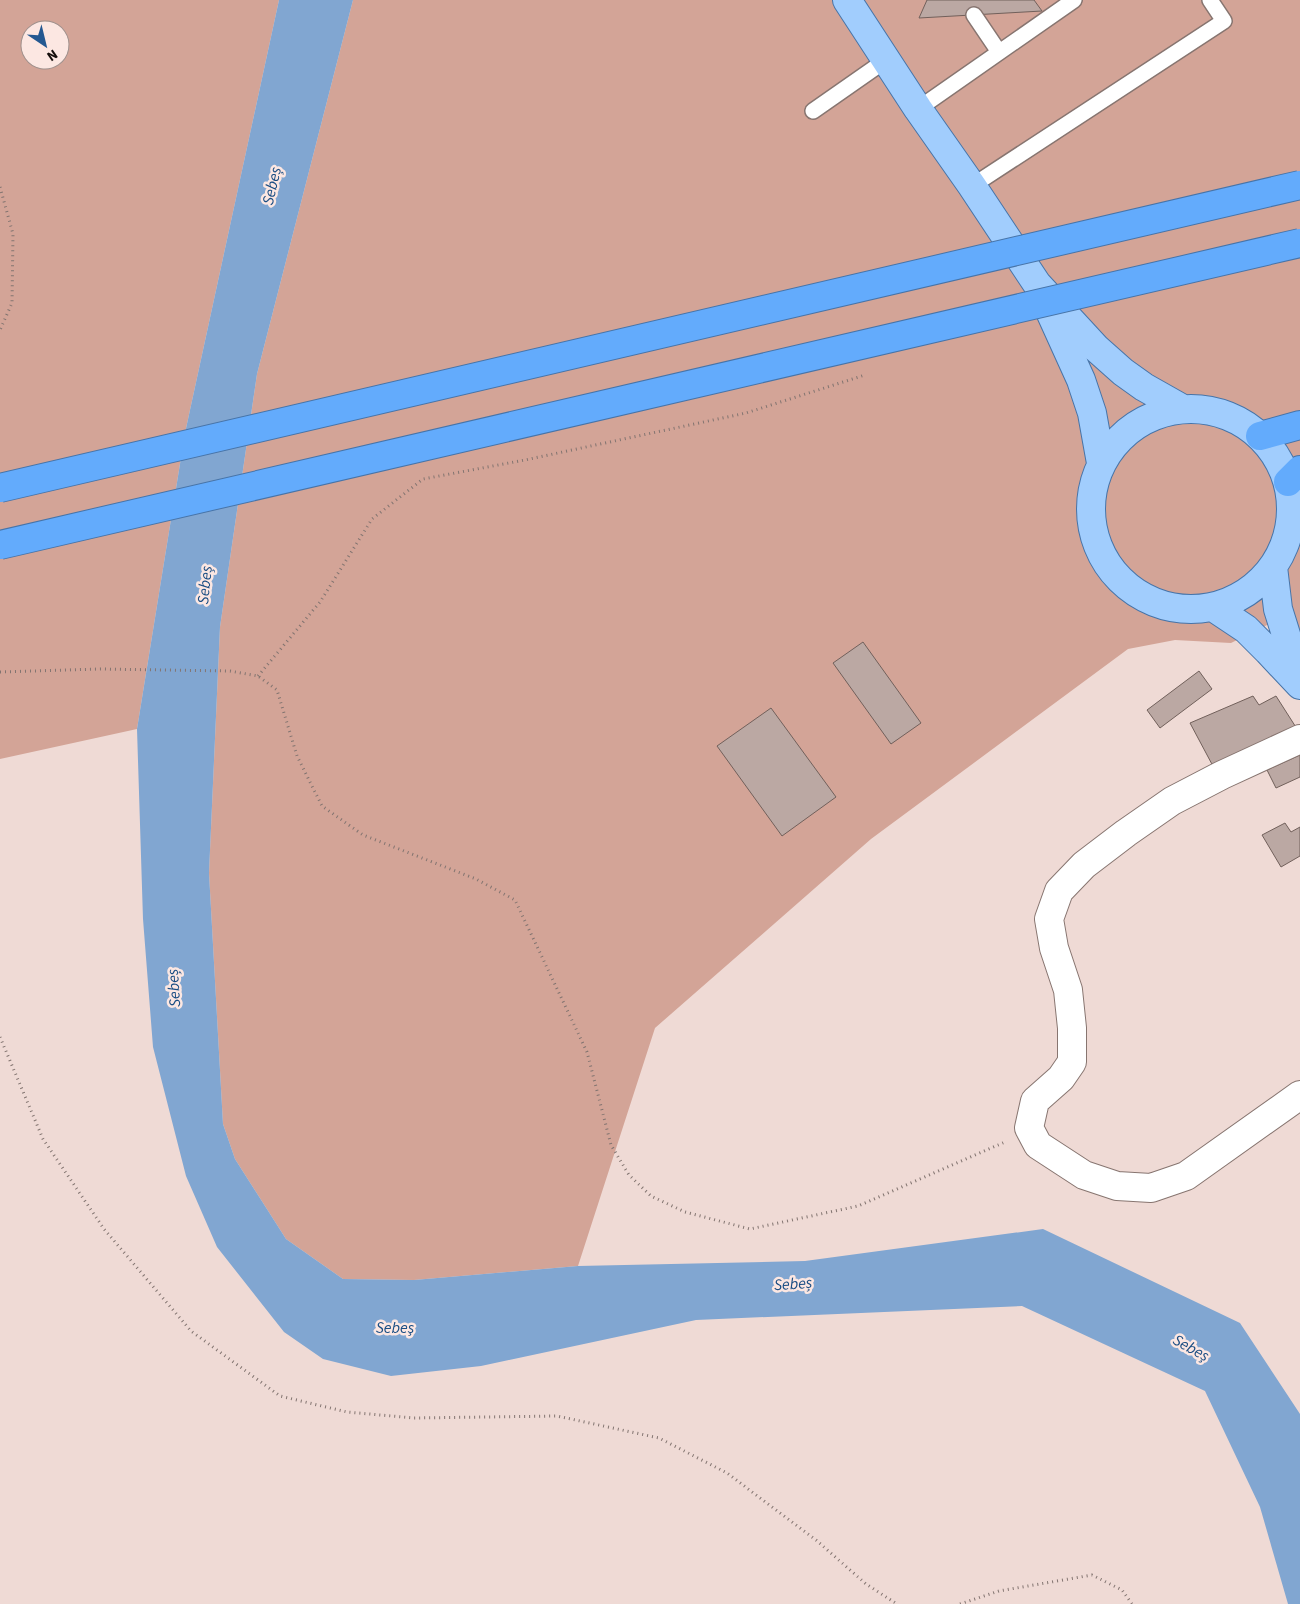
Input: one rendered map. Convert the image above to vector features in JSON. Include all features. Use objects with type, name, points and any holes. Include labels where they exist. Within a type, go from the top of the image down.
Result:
[{"type":"highway","points":[[0,488],[1300,185]]},
{"type":"highway","points":[[0,545],[1300,243]]},
{"type":"highway","points":[[1260,436],[1300,425]]},
{"type":"main road","points":[[847,0],[918,109],[1037,284],[1081,380],[1092,414],[1101,463]]},
{"type":"main road","points":[[1037,284],[1096,348],[1123,372],[1144,387],[1183,409]]},
{"type":"main road","points":[[1183,409],[1211,411],[1237,420],[1260,436],[1294,476],[1291,511],[1293,535],[1273,567],[1256,585],[1236,599],[1213,607],[1180,609],[1144,597],[1122,583],[1102,557],[1092,527],[1091,494],[1101,463],[1122,436],[1150,417],[1183,409]]},
{"type":"main road","points":[[1273,567],[1278,608],[1288,641],[1300,670]]},
{"type":"main road","points":[[1213,607],[1246,629],[1300,685]]},
{"type":"street","points":[[1300,739],[1222,775],[1172,801],[1126,832],[1084,865],[1059,891],[1050,919],[1054,948],[1068,990],[1072,1028],[1072,1062],[1061,1078],[1035,1101],[1029,1128],[1038,1145],[1084,1175],[1117,1186],[1151,1188],[1186,1176],[1300,1095]]},
{"type":"lane","points":[[918,109],[1074,0]]},
{"type":"lane","points":[[972,186],[1224,21],[1210,0]]},
{"type":"lane","points":[[974,15],[999,52]]},
{"type":"lane","points":[[813,111],[886,60]]},
{"type":"path","points":[[0,187],[13,234],[12,303],[0,330]]},
{"type":"path","points":[[258,676],[320,602],[372,519],[423,479],[525,460],[746,413],[866,375]]},
{"type":"path","points":[[0,672],[100,669],[230,671],[258,676],[277,690],[297,756],[322,806],[362,835],[476,880],[514,900],[587,1052],[611,1145],[630,1175],[651,1196],[685,1212],[750,1229],[858,1206],[998,1146],[1029,1128]]},
{"type":"path","points":[[0,1037],[43,1138],[104,1229],[190,1331],[280,1396],[347,1412],[414,1418],[557,1416],[659,1438],[726,1473],[816,1540],[866,1584],[897,1604]]},
{"type":"path","points":[[960,1604],[999,1591],[1092,1574],[1122,1590],[1132,1604]]},
{"type":"shaded area","points":[[0,0],[279,0],[185,433],[137,729],[0,759]]},
{"type":"shaded area","points":[[353,0],[1300,0],[1300,630],[1291,613],[1231,643],[1175,640],[1128,649],[871,839],[655,1028],[578,1266],[414,1280],[343,1279],[286,1239],[235,1159],[223,1124],[209,873],[220,627],[257,374]]},
{"type":"water","name":"Sebeș","points":[[279,0],[353,0],[257,374],[220,627],[209,873],[223,1124],[235,1159],[286,1239],[343,1279],[414,1280],[578,1266],[805,1261],[1043,1229],[1240,1323],[1300,1414],[1300,1604],[1288,1604],[1260,1507],[1205,1391],[1022,1306],[696,1320],[481,1366],[391,1376],[323,1359],[284,1332],[217,1247],[186,1176],[153,1047],[143,919],[137,729],[185,433]]},
{"type":"building","points":[[927,0],[1034,0],[1042,11],[919,18]]},
{"type":"building","points":[[863,642],[921,723],[891,744],[833,663]]},
{"type":"building","points":[[1199,671],[1212,689],[1160,728],[1147,710]]},
{"type":"building","points":[[1253,696],[1259,705],[1276,696],[1299,732],[1214,768],[1190,723]]},
{"type":"building","points":[[771,708],[836,797],[782,836],[717,746]]},
{"type":"building","points":[[1300,755],[1300,777],[1276,788],[1267,770]]},
{"type":"building","points":[[1285,823],[1291,832],[1300,827],[1300,856],[1281,867],[1262,835]]}]
